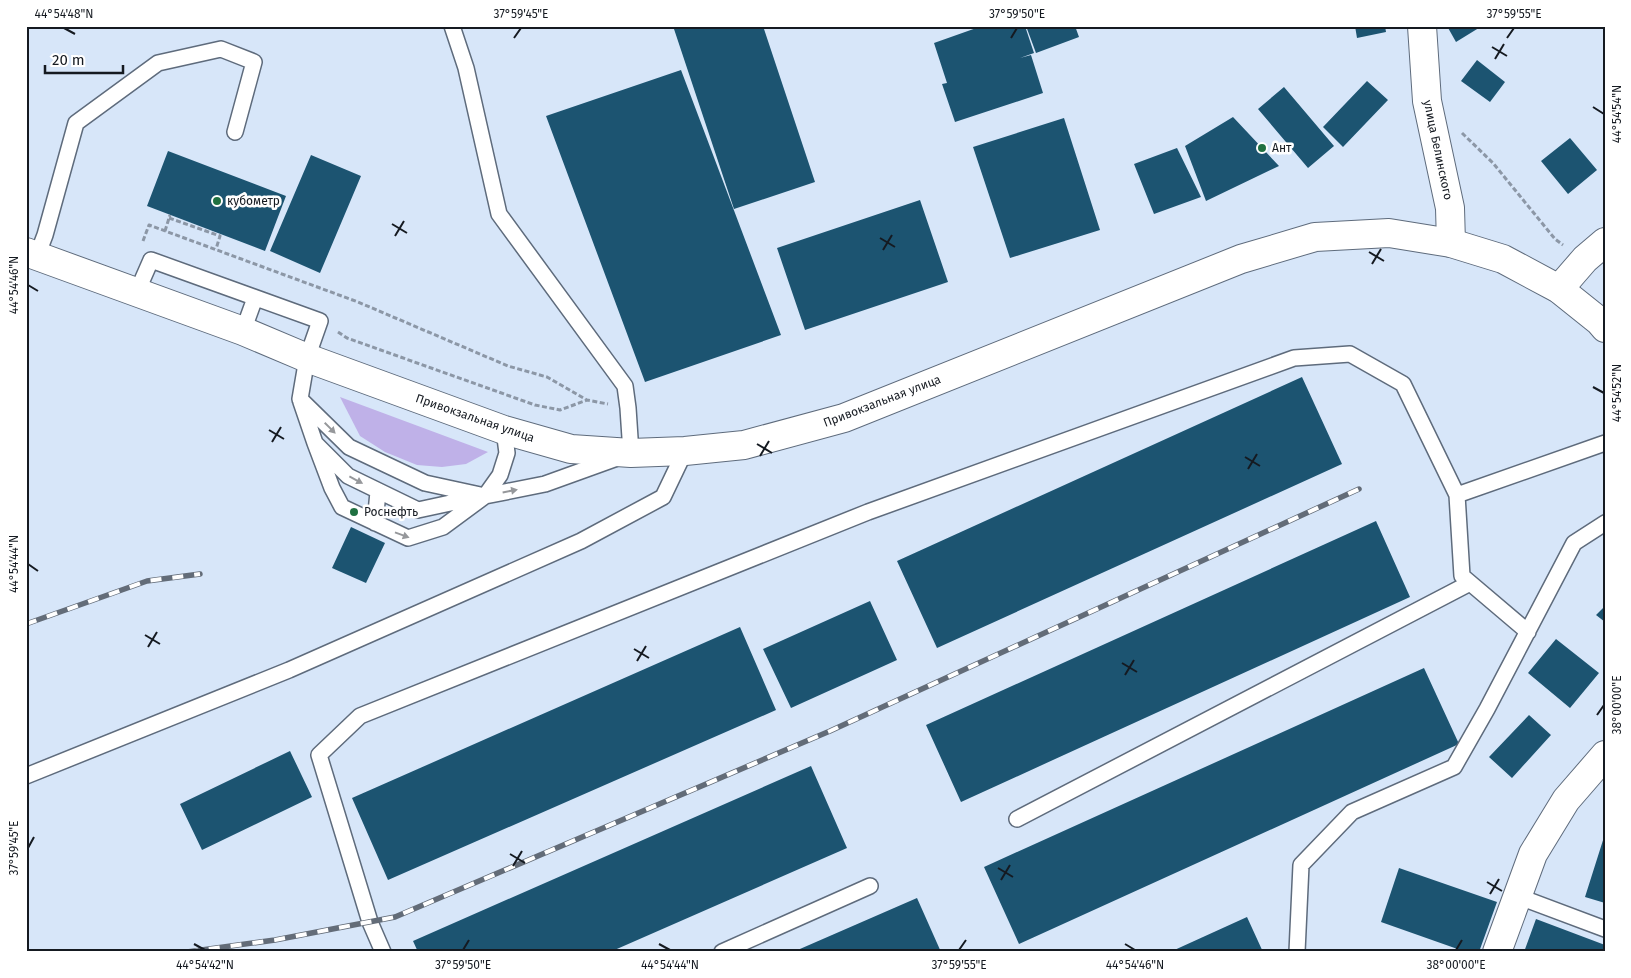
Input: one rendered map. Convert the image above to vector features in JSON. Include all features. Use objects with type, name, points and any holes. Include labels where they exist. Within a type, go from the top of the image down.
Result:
[{"type":"main road","name":"улица Белинского","points":[[1422,26],[1427,101],[1450,208],[1451,243]]},
{"type":"main road","name":"Привокзальная улица","points":[[32,254],[243,331],[307,358],[504,430],[571,449],[631,453],[685,451],[744,445],[844,418],[1241,259],[1315,237],[1389,233],[1451,243],[1503,259],[1559,288],[1605,328]]},
{"type":"main road","points":[[1559,288],[1595,251]]},
{"type":"main road","points":[[1497,952],[1533,854],[1566,800],[1605,755]]},
{"type":"lane","points":[[315,443],[348,476],[418,510],[545,484],[631,453],[625,386],[499,214],[466,68],[452,26]]},
{"type":"lane","points":[[32,254],[45,235],[76,123],[158,63],[220,50],[254,62],[235,132]]},
{"type":"lane","points":[[137,292],[151,260],[320,321],[307,358],[300,399],[332,488],[342,507],[408,538],[443,526],[485,496],[500,474],[507,453],[504,430]]},
{"type":"lane","points":[[243,331],[255,298]]},
{"type":"lane","points":[[383,952],[370,922],[319,755],[360,716],[868,512],[1294,358],[1350,354],[1403,384],[1457,495],[1462,576],[1528,632]]},
{"type":"lane","points":[[300,399],[349,447],[425,483],[485,496]]},
{"type":"lane","points":[[1457,495],[1605,442]]},
{"type":"lane","points":[[26,776],[289,670],[581,541],[663,497],[685,451]]},
{"type":"lane","points":[[375,523],[378,492]]},
{"type":"lane","points":[[1297,952],[1300,865],[1352,812],[1454,767],[1487,709],[1574,543],[1605,522]]},
{"type":"lane","points":[[1017,819],[1470,583]]},
{"type":"lane","points":[[722,952],[870,886]]},
{"type":"lane","points":[[1517,896],[1605,929]]},
{"type":"path","points":[[1460,132],[1493,163],[1555,239],[1595,251]]},
{"type":"path","points":[[164,231],[169,216],[220,236],[216,250]]},
{"type":"path","points":[[346,298],[508,366],[547,377],[587,400],[628,408]]},
{"type":"path","points":[[320,321],[347,338],[535,405],[560,410],[587,400]]},
{"type":"shaded area","points":[[340,397],[488,452],[466,464],[442,467],[417,465],[385,452],[360,436]]},
{"type":"building","points":[[673,26],[763,26],[815,182],[734,209]]},
{"type":"building","points":[[982,26],[1025,26],[1034,53],[1020,58],[1031,55],[1043,93],[955,122],[942,84],[947,83],[934,43]]},
{"type":"building","points":[[1026,26],[1075,26],[1079,37],[1036,53]]},
{"type":"building","points":[[1355,26],[1385,26],[1386,32],[1357,38]]},
{"type":"building","points":[[1447,26],[1482,26],[1456,42]]},
{"type":"building","points":[[1477,60],[1505,82],[1490,102],[1461,81]]},
{"type":"building","points":[[681,70],[781,335],[645,382],[546,116]]},
{"type":"building","points":[[1367,81],[1388,100],[1343,147],[1323,127]]},
{"type":"building","points":[[1284,87],[1334,146],[1308,168],[1258,109]]},
{"type":"building","points":[[1233,117],[1279,166],[1206,201],[1185,146]]},
{"type":"building","points":[[1064,118],[1100,230],[1010,258],[973,147]]},
{"type":"building","points":[[1570,138],[1597,170],[1568,194],[1541,161]]},
{"type":"building","points":[[1177,148],[1201,197],[1154,214],[1134,164]]},
{"type":"building","name":"кубометр","points":[[168,151],[286,196],[265,251],[147,206]]},
{"type":"building","points":[[311,155],[361,176],[320,273],[270,251]]},
{"type":"building","points":[[920,200],[948,282],[805,330],[777,248]]},
{"type":"building","points":[[1302,377],[1342,464],[937,648],[897,561]]},
{"type":"building","points":[[1376,521],[1410,597],[961,802],[926,725]]},
{"type":"building","points":[[351,527],[385,543],[366,583],[332,568]]},
{"type":"building","points":[[870,601],[897,660],[791,708],[763,649]]},
{"type":"building","points":[[1605,606],[1605,622],[1596,615]]},
{"type":"building","points":[[740,627],[776,710],[388,880],[352,798]]},
{"type":"building","points":[[1556,639],[1599,673],[1570,708],[1528,673]]},
{"type":"building","points":[[1424,668],[1459,744],[1019,944],[984,867]]},
{"type":"building","points":[[1529,715],[1551,735],[1512,778],[1489,757]]},
{"type":"building","points":[[290,751],[312,797],[202,850],[180,804]]},
{"type":"building","points":[[811,766],[847,848],[610,952],[418,952],[413,941]]},
{"type":"building","points":[[1605,837],[1605,903],[1585,897]]},
{"type":"building","points":[[1399,868],[1497,902],[1479,952],[1466,952],[1381,922]]},
{"type":"building","points":[[917,898],[941,952],[793,952]]},
{"type":"building","points":[[1247,917],[1263,952],[1170,952]]},
{"type":"building","points":[[1536,919],[1605,945],[1605,952],[1524,952]]},
{"type":"railway","points":[[187,952],[275,940],[395,917],[830,731],[1359,489]]},
{"type":"railway","points":[[26,624],[147,581],[200,574]]},
{"type":"place","name":"Ант","points":[[1262,148]]},
{"type":"place","name":"кубометр","points":[[217,201]]},
{"type":"place","name":"Роснефть","points":[[354,512]]}]
